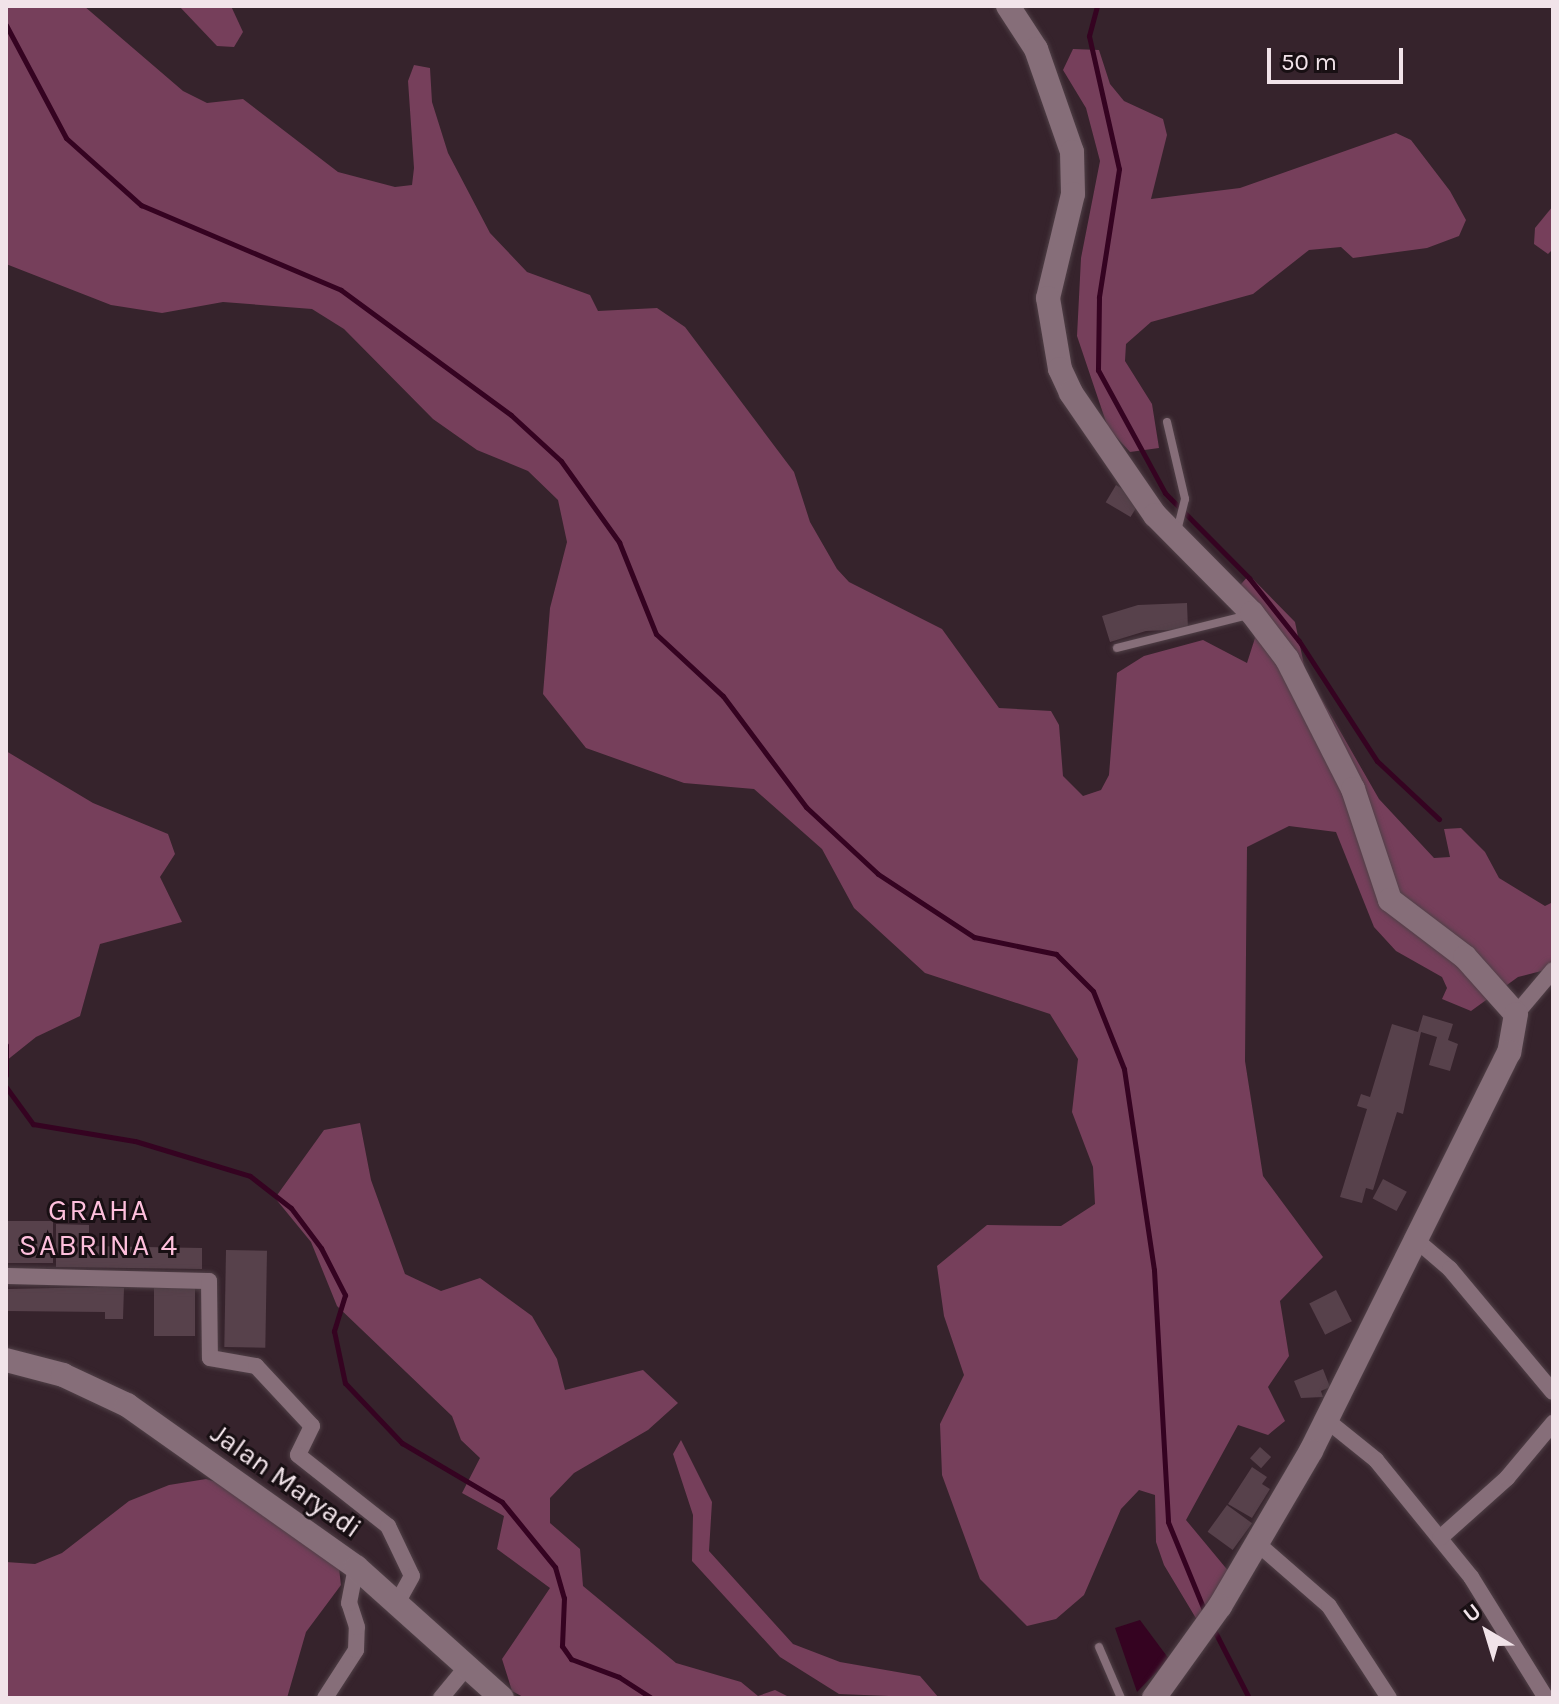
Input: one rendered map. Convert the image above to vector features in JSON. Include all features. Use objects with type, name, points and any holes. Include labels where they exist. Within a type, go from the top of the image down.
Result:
[{"type":"street","points":[[1008,6],[1036,49],[1072,152],[1073,194],[1048,298],[1060,369],[1128,479],[1252,613],[1287,659],[1344,768],[1390,900],[1465,957],[1516,1014]]},
{"type":"street","points":[[1154,1698],[1181,1666],[1258,1544],[1509,1052],[1516,1014],[1553,970]]},
{"type":"street","points":[[1415,1239],[1450,1269],[1553,1392]]},
{"type":"street","points":[[6,1276],[209,1281],[210,1358],[256,1366],[312,1426],[298,1455],[388,1526],[412,1576],[397,1603]]},
{"type":"street","name":"Jalan Maryadi","points":[[6,1360],[63,1375],[127,1405],[356,1567],[469,1664],[502,1698]]},
{"type":"street","points":[[1324,1418],[1376,1460],[1440,1538],[1546,1698]]},
{"type":"street","points":[[1440,1538],[1507,1478],[1553,1423]]},
{"type":"street","points":[[1258,1544],[1329,1606],[1389,1698]]},
{"type":"street","points":[[325,1698],[356,1650],[357,1627],[349,1603],[356,1567]]},
{"type":"street","points":[[441,1698],[469,1664]]},
{"type":"lane","points":[[1167,422],[1185,499],[1177,529]]},
{"type":"lane","points":[[1117,648],[1252,613]]},
{"type":"lane","points":[[1099,1647],[1121,1698]]},
{"type":"shaded area","points":[[6,6],[84,6],[183,91],[207,103],[243,99],[338,172],[395,187],[412,185],[414,168],[408,81],[414,65],[430,68],[432,102],[448,153],[490,233],[527,272],[590,295],[598,311],[657,308],[685,327],[794,472],[810,522],[837,569],[849,582],[942,629],[999,708],[1051,711],[1059,725],[1063,776],[1083,796],[1101,790],[1109,775],[1117,673],[1144,656],[1203,640],[1247,663],[1255,638],[1236,590],[1249,575],[1295,622],[1305,670],[1379,799],[1434,858],[1450,857],[1444,829],[1461,828],[1485,852],[1499,878],[1545,906],[1553,902],[1553,968],[1518,977],[1471,1011],[1442,999],[1447,988],[1442,977],[1396,951],[1374,927],[1336,832],[1289,826],[1247,847],[1245,1061],[1263,1176],[1323,1257],[1280,1301],[1289,1356],[1268,1387],[1285,1421],[1268,1435],[1238,1425],[1186,1520],[1230,1573],[1200,1625],[1164,1565],[1156,1542],[1155,1495],[1139,1490],[1121,1509],[1084,1595],[1056,1619],[1027,1626],[980,1579],[942,1475],[940,1424],[964,1375],[944,1316],[937,1266],[987,1225],[1061,1226],[1095,1204],[1093,1167],[1072,1112],[1078,1059],[1050,1014],[925,973],[854,908],[822,849],[754,789],[684,783],[586,748],[543,694],[550,608],[567,542],[558,500],[528,471],[477,450],[433,419],[344,329],[312,309],[223,302],[162,313],[111,305],[6,264]]},
{"type":"shaded area","points":[[179,6],[231,6],[243,32],[234,47],[217,46]]},
{"type":"shaded area","points":[[1073,49],[1099,50],[1110,84],[1124,101],[1163,119],[1167,135],[1151,199],[1240,188],[1396,133],[1411,140],[1450,191],[1466,220],[1459,236],[1427,248],[1353,258],[1341,247],[1309,250],[1253,294],[1151,322],[1126,344],[1125,361],[1152,404],[1159,448],[1130,452],[1108,428],[1077,336],[1081,258],[1100,161],[1086,108],[1063,70]]},
{"type":"shaded area","points":[[1553,206],[1553,249],[1548,254],[1534,244],[1535,228]]},
{"type":"shaded area","points":[[6,751],[93,803],[168,834],[175,854],[160,877],[182,922],[100,944],[80,1016],[36,1037],[6,1061]]},
{"type":"shaded area","points":[[360,1123],[371,1180],[405,1274],[441,1291],[480,1278],[532,1316],[557,1359],[565,1390],[643,1370],[678,1403],[648,1430],[574,1473],[550,1498],[550,1523],[580,1549],[583,1586],[676,1663],[741,1682],[758,1696],[775,1690],[791,1698],[525,1698],[512,1691],[502,1659],[550,1588],[497,1549],[504,1516],[462,1493],[480,1458],[461,1440],[452,1416],[337,1306],[311,1242],[275,1198],[324,1130]]},
{"type":"shaded area","points":[[681,1440],[712,1502],[709,1551],[793,1644],[840,1662],[920,1676],[939,1698],[839,1694],[780,1657],[692,1561],[693,1515],[673,1454]]},
{"type":"shaded area","points":[[206,1479],[237,1488],[339,1568],[341,1585],[306,1632],[287,1698],[6,1698],[6,1562],[35,1564],[62,1553],[129,1501],[169,1485]]},
{"type":"shaded area","points":[[1140,1620],[1169,1659],[1137,1692],[1115,1628]]},
{"type":"building","points":[[1116,485],[1141,500],[1131,517],[1106,502]]},
{"type":"building","points":[[1187,603],[1188,629],[1146,631],[1110,642],[1102,616],[1138,605]]},
{"type":"building","points":[[1423,1015],[1453,1024],[1448,1040],[1458,1044],[1450,1071],[1429,1065],[1437,1037],[1421,1032],[1403,1114],[1397,1112],[1373,1190],[1366,1188],[1362,1203],[1340,1197],[1367,1109],[1357,1106],[1361,1094],[1370,1097],[1392,1024],[1418,1032]]},
{"type":"building","points":[[1383,1179],[1407,1192],[1397,1211],[1373,1198]]},
{"type":"building","points":[[6,1221],[53,1221],[53,1263],[6,1263]]},
{"type":"building","points":[[56,1224],[89,1225],[89,1246],[202,1248],[202,1269],[56,1267]]},
{"type":"building","points":[[226,1250],[267,1251],[265,1348],[224,1347]]},
{"type":"building","points":[[124,1288],[123,1319],[105,1319],[105,1312],[6,1311],[6,1289]]},
{"type":"building","points":[[154,1288],[195,1288],[195,1336],[154,1336]]},
{"type":"building","points":[[1336,1290],[1352,1321],[1325,1335],[1309,1304]]},
{"type":"building","points":[[1323,1369],[1330,1387],[1321,1391],[1323,1397],[1301,1398],[1294,1381]]},
{"type":"building","points":[[1260,1447],[1271,1457],[1261,1468],[1250,1458]]},
{"type":"building","points":[[1252,1467],[1267,1477],[1262,1484],[1270,1489],[1252,1518],[1228,1504]]},
{"type":"building","points":[[1227,1505],[1252,1523],[1233,1550],[1208,1532]]},
{"type":"waterway","points":[[1097,6],[1089,36],[1119,169],[1099,297],[1098,370],[1165,493],[1249,578],[1299,641],[1377,761],[1439,819]]},
{"type":"waterway","points":[[6,25],[66,138],[141,205],[341,290],[511,415],[561,461],[619,542],[656,634],[723,696],[806,807],[878,874],[974,937],[1056,954],[1093,991],[1124,1069],[1154,1270],[1168,1522],[1205,1612]]},
{"type":"waterway","points":[[6,1045],[6,1075]]},
{"type":"waterway","points":[[6,1087],[33,1124],[135,1141],[250,1176],[291,1208],[321,1248],[345,1295],[334,1331],[345,1383],[402,1443],[502,1502],[555,1567],[564,1598],[562,1646],[571,1659],[619,1677],[651,1698]]},
{"type":"waterway","points":[[1213,1628],[1249,1698]]},
{"type":"district","name":"GRAHA SABRINA 4","points":[[99,1227]]}]
